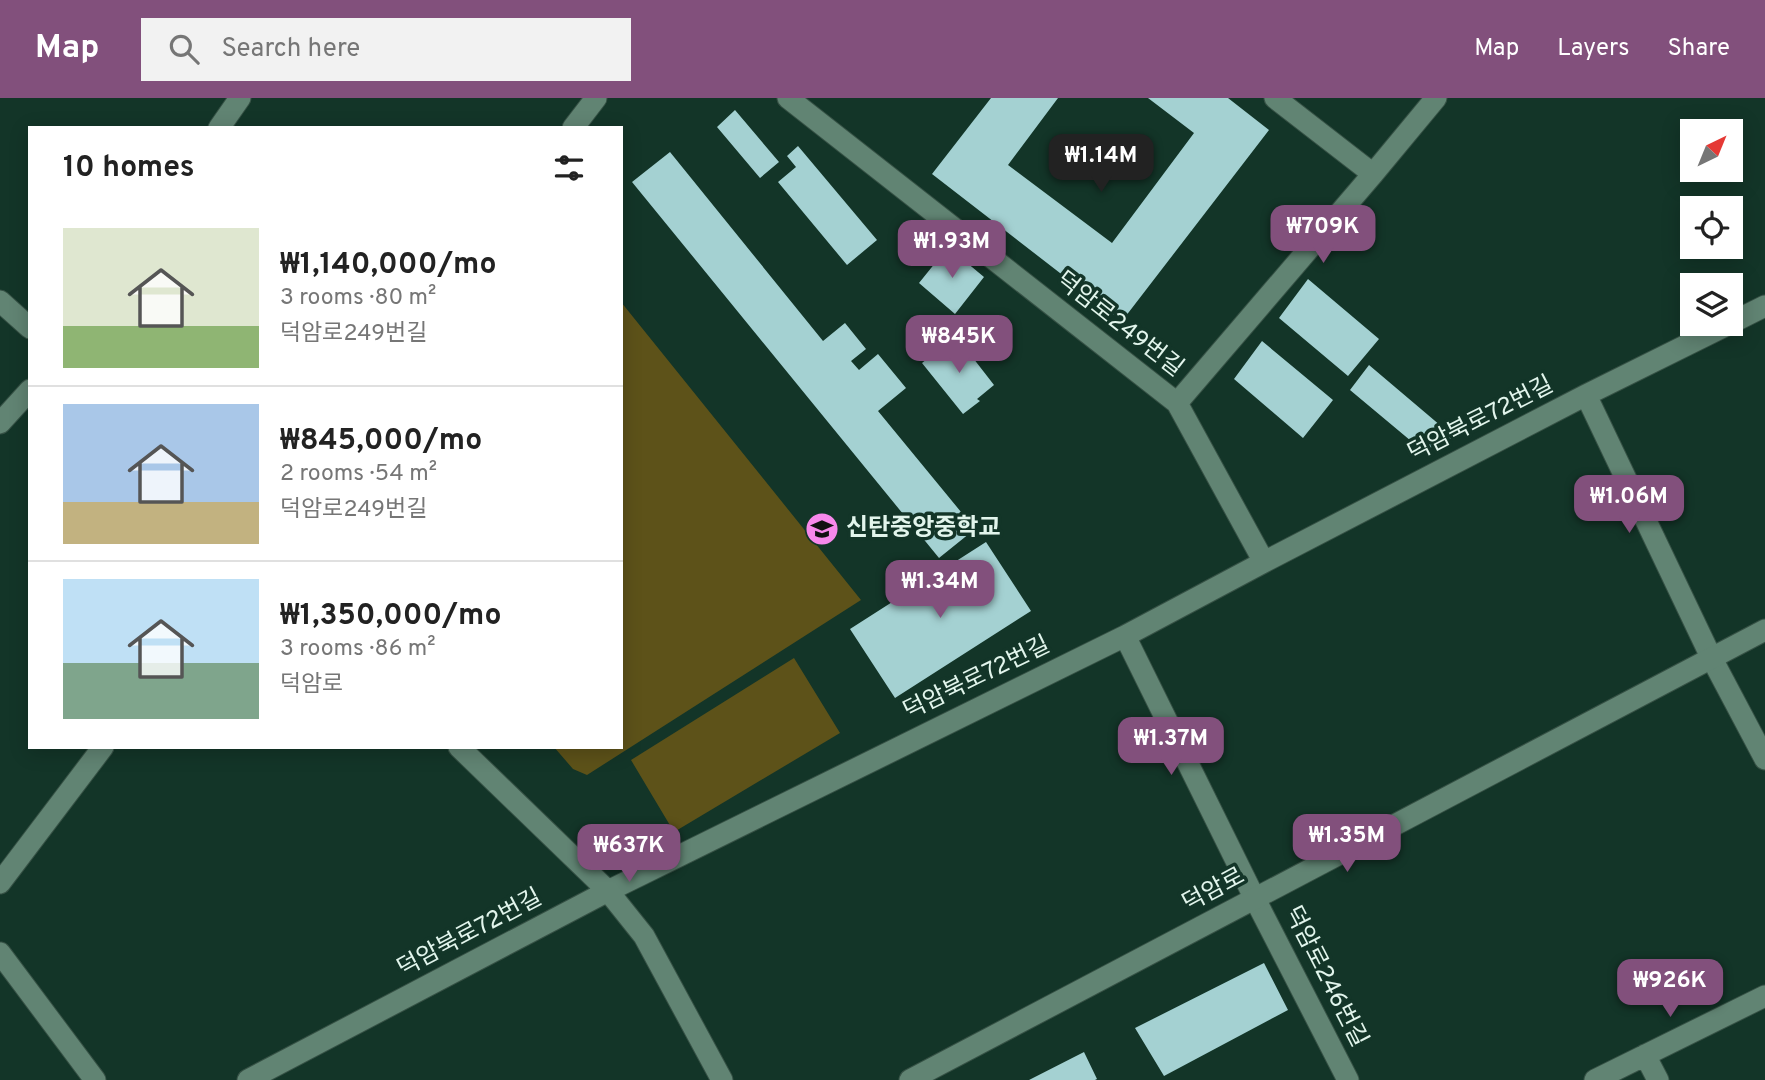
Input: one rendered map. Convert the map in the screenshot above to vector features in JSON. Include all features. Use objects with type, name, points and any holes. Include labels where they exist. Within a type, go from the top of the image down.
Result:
[{"type":"street","points":[[220,126],[240,98]]},
{"type":"street","points":[[575,126],[596,98]]},
{"type":"street","name":"덕암로249번길","points":[[788,98],[1177,403],[1264,562]]},
{"type":"street","points":[[1275,98],[1373,174]]},
{"type":"street","points":[[1177,403],[1436,98]]},
{"type":"street","points":[[0,301],[28,326]]},
{"type":"street","name":"덕암북로72번길","points":[[1743,317],[1765,306]]},
{"type":"street","name":"덕암북로72번길","points":[[248,1080],[608,891],[1125,636],[1704,336]]},
{"type":"street","points":[[0,423],[28,392]]},
{"type":"street","points":[[1586,395],[1711,657],[1765,759]]},
{"type":"street","name":"덕암로","points":[[909,1080],[1765,630]]},
{"type":"street","name":"덕암로246번길","points":[[1125,636],[1348,1080]]},
{"type":"street","points":[[0,883],[101,749]]},
{"type":"street","points":[[461,749],[608,891],[643,936],[722,1080]]},
{"type":"street","points":[[0,953],[94,1080]]},
{"type":"street","points":[[1594,1080],[1765,996]]},
{"type":"street","points":[[1645,1055],[1658,1080]]},
{"type":"shaded area","points":[[623,304],[861,600],[587,775],[573,769],[556,749],[623,749]]},
{"type":"shaded area","points":[[794,658],[840,733],[674,832],[631,760]]},
{"type":"building","points":[[991,98],[1058,98],[1008,165],[1112,243],[1194,133],[1148,98],[1228,98],[1269,130],[1122,321],[932,174]]},
{"type":"building","points":[[735,110],[779,162],[760,178],[717,127]]},
{"type":"building","points":[[798,146],[877,240],[847,265],[778,182],[796,167],[787,156]]},
{"type":"building","points":[[670,152],[823,341],[845,323],[866,349],[851,361],[859,370],[878,354],[906,388],[878,411],[975,529],[939,558],[632,182]]},
{"type":"building","points":[[948,247],[984,277],[955,314],[919,283]]},
{"type":"building","points":[[1308,279],[1379,339],[1348,376],[1279,318]]},
{"type":"building","points":[[956,336],[994,385],[977,399],[980,401],[963,414],[922,363]]},
{"type":"building","points":[[1262,341],[1333,400],[1303,438],[1234,379]]},
{"type":"building","points":[[1369,365],[1454,437],[1423,451],[1350,390]]},
{"type":"building","points":[[986,542],[1031,611],[895,698],[850,629]]},
{"type":"building","points":[[1264,963],[1288,1010],[1164,1076],[1135,1028]]},
{"type":"building","points":[[1084,1052],[1097,1079],[1029,1080]]},
{"type":"place","name":"신탄중앙중학교","points":[[822,529]]}]
